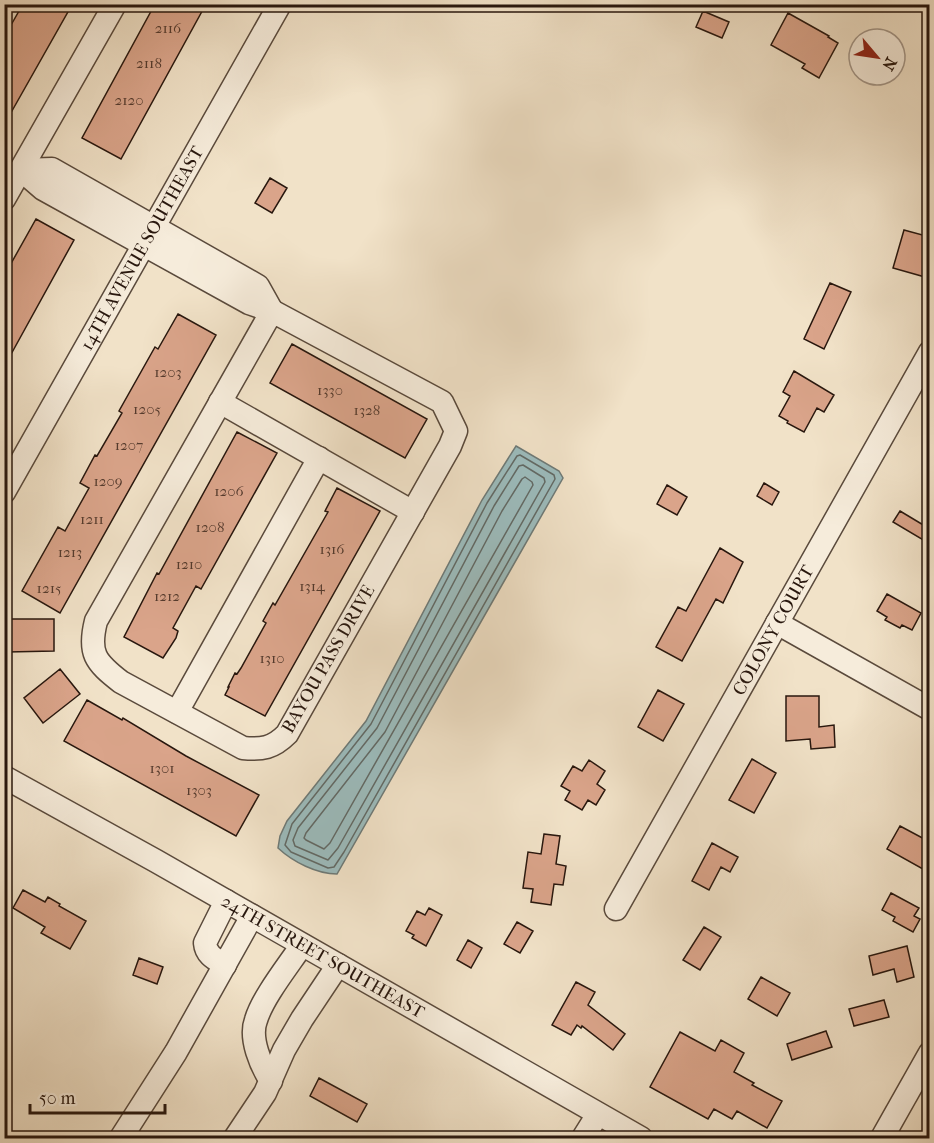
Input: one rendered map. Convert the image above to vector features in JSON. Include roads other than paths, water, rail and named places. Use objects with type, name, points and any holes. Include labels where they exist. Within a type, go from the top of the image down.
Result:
[{"type":"street","points":[[4,200],[115,4]]},
{"type":"street","name":"14TH AVENUE SOUTHEAST","points":[[4,492],[280,4]]},
{"type":"street","name":"BAYOU PASS DRIVE","points":[[21,170],[43,189],[149,237],[249,303],[272,311],[442,402],[456,431],[450,446],[287,734],[278,743],[260,750],[243,748],[121,681],[94,657],[92,638],[96,621],[272,311]]},
{"type":"street","name":"COLONY COURT","points":[[616,909],[930,352]]},
{"type":"street","points":[[220,402],[413,512]]},
{"type":"street","points":[[177,712],[320,458]]},
{"type":"street","points":[[777,623],[930,709]]},
{"type":"street","name":"24TH STREET SOUTHEAST","points":[[4,777],[598,1114],[630,1136]]},
{"type":"street","points":[[225,966],[210,956],[205,950],[205,943],[226,901]]},
{"type":"street","points":[[121,1138],[177,1052],[252,916]]},
{"type":"street","points":[[271,1081],[263,1070],[255,1040],[255,1021],[302,945]]},
{"type":"street","points":[[235,1138],[265,1093],[284,1050],[338,965]]},
{"type":"street","points":[[882,1138],[922,1082],[930,1053]]},
{"type":"street","points":[[584,1138],[598,1114]]},
{"type":"water","points":[[516,446],[559,471],[563,478],[337,874],[321,872],[298,862],[278,848],[280,836],[287,821],[366,721],[482,500]]}]
